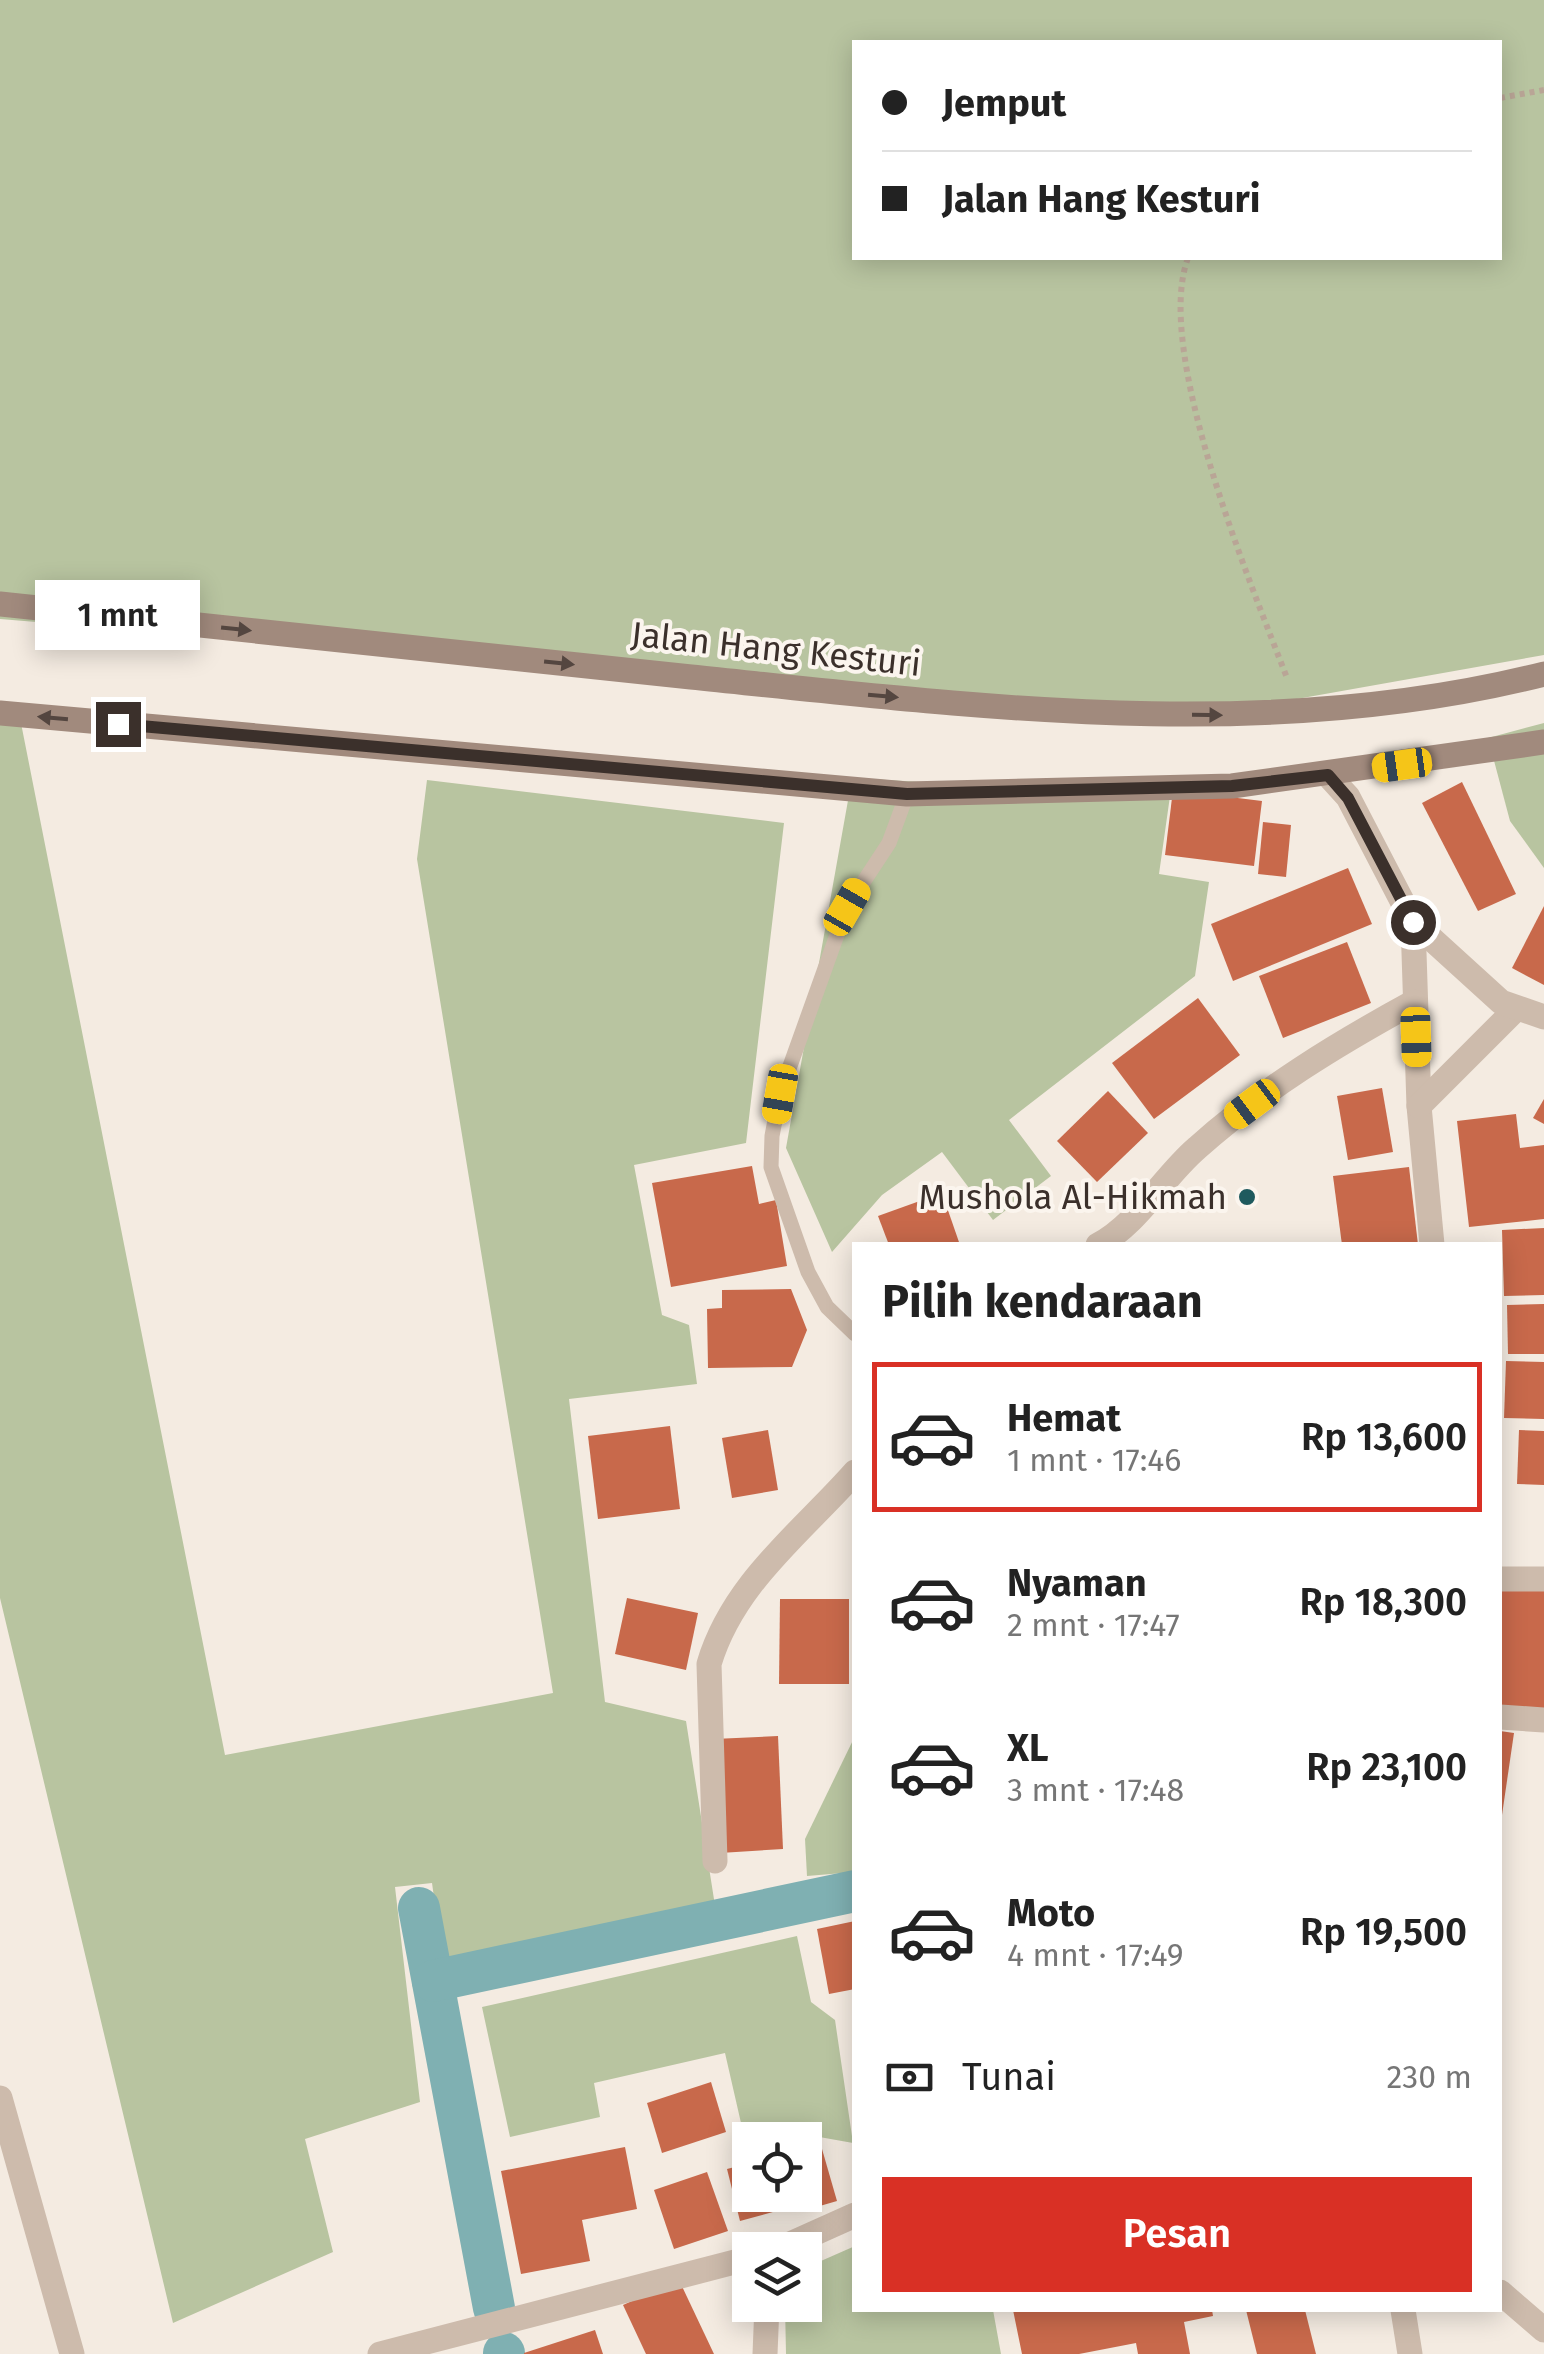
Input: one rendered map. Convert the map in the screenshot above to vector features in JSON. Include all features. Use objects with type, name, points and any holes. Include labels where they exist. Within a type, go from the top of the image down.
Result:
[{"type":"main road","name":"Jalan Hang Kesturi","points":[[0,604],[946,701],[1110,713],[1227,715],[1401,701],[1544,674]]},
{"type":"main road","points":[[0,713],[907,794],[1232,786],[1544,742]]},
{"type":"street","points":[[1328,775],[1348,798],[1413,922],[1464,973],[1515,1010],[1544,1017]]},
{"type":"street","points":[[1413,922],[1419,1106],[1432,1242]]},
{"type":"street","points":[[1115,1241],[1194,1150],[1225,1124],[1324,1050],[1414,1002]]},
{"type":"street","points":[[1419,1106],[1515,1010]]},
{"type":"street","points":[[716,1861],[710,1664],[716,1640],[749,1585],[852,1475]]},
{"type":"street","points":[[1502,1579],[1544,1579]]},
{"type":"street","points":[[1502,1717],[1544,1720]]},
{"type":"street","points":[[0,2098],[72,2354]]},
{"type":"street","points":[[818,2232],[852,2216]]},
{"type":"street","points":[[380,2354],[732,2263]]},
{"type":"street","points":[[1502,2294],[1544,2330]]},
{"type":"street","points":[[1403,2312],[1410,2354]]},
{"type":"street","points":[[765,2354],[766,2322]]},
{"type":"lane","points":[[852,1331],[827,1307],[808,1272],[771,1166],[772,1136],[780,1094],[847,907],[889,843],[907,794]]},
{"type":"path","points":[[1502,98],[1544,90]]},
{"type":"path","points":[[1187,260],[1182,273],[1181,336],[1219,500],[1299,710]]},
{"type":"green space","points":[[0,0],[1544,0],[1544,655],[1190,718],[0,619]]},
{"type":"green space","points":[[0,711],[19,713],[225,1755],[553,1693],[417,859],[427,780],[784,823],[746,1143],[634,1165],[662,1315],[689,1325],[697,1384],[569,1399],[605,1702],[686,1721],[716,1912],[443,1961],[432,1883],[395,1887],[420,2102],[305,2139],[333,2252],[173,2323],[0,1598]]},
{"type":"green space","points":[[1544,723],[1544,868],[1510,821],[1488,738]]},
{"type":"green space","points":[[852,778],[1170,796],[1159,874],[1209,882],[1195,976],[1009,1120],[1051,1176],[993,1220],[942,1152],[882,1195],[832,1252],[786,1148]]},
{"type":"green space","points":[[852,1742],[852,1872],[807,1876],[805,1839]]},
{"type":"green space","points":[[797,1936],[811,2002],[835,2020],[852,2143],[822,2137],[822,2122],[741,2122],[725,2053],[594,2083],[600,2117],[510,2137],[482,2007]]},
{"type":"green space","points":[[852,2247],[852,2312],[993,2312],[1001,2354],[786,2354],[785,2322],[822,2322],[822,2261]]},
{"type":"building","points":[[1462,782],[1516,894],[1478,911],[1422,803]]},
{"type":"building","points":[[1173,790],[1262,801],[1254,866],[1165,855]]},
{"type":"building","points":[[1263,822],[1291,825],[1286,877],[1258,874]]},
{"type":"building","points":[[1348,868],[1372,924],[1233,981],[1211,924]]},
{"type":"building","points":[[1544,906],[1544,985],[1512,968]]},
{"type":"building","points":[[1347,942],[1371,1003],[1283,1038],[1259,976]]},
{"type":"building","points":[[1198,998],[1240,1055],[1154,1119],[1112,1063]]},
{"type":"building","points":[[1382,1088],[1393,1152],[1348,1160],[1337,1096]]},
{"type":"building","points":[[1108,1091],[1148,1133],[1097,1182],[1057,1141]]},
{"type":"building","points":[[1544,1099],[1544,1124],[1533,1118]]},
{"type":"building","points":[[1516,1114],[1520,1148],[1544,1145],[1544,1219],[1469,1227],[1457,1121]]},
{"type":"building","points":[[752,1166],[759,1204],[776,1200],[787,1266],[671,1287],[652,1183]]},
{"type":"building","points":[[1409,1167],[1418,1242],[1342,1242],[1333,1176]]},
{"type":"building","points":[[942,1193],[959,1242],[888,1242],[878,1216]]},
{"type":"building","points":[[1544,1228],[1544,1295],[1504,1296],[1502,1230]]},
{"type":"building","points":[[791,1289],[807,1330],[792,1367],[708,1368],[707,1309],[722,1308],[722,1290]]},
{"type":"building","points":[[1544,1304],[1544,1354],[1508,1354],[1507,1305]]},
{"type":"building","points":[[1506,1361],[1544,1362],[1544,1419],[1504,1418]]},
{"type":"building","points":[[670,1426],[680,1509],[598,1519],[588,1436]]},
{"type":"building","points":[[768,1430],[778,1490],[732,1498],[722,1438]]},
{"type":"building","points":[[1519,1430],[1544,1431],[1544,1485],[1517,1484]]},
{"type":"building","points":[[1502,1586],[1544,1588],[1544,1711],[1502,1710]]},
{"type":"building","points":[[627,1598],[698,1613],[686,1670],[615,1654]]},
{"type":"building","points":[[780,1599],[849,1599],[849,1684],[779,1684]]},
{"type":"building","points":[[1502,1731],[1514,1733],[1502,1815]]},
{"type":"building","points":[[778,1736],[783,1849],[720,1853],[714,1739]]},
{"type":"building","points":[[852,1922],[852,1990],[829,1994],[817,1929]]},
{"type":"building","points":[[711,2082],[726,2132],[662,2153],[647,2103]]},
{"type":"building","points":[[625,2147],[637,2209],[582,2220],[590,2261],[521,2274],[501,2171]]},
{"type":"building","points":[[822,2149],[837,2201],[822,2205]]},
{"type":"building","points":[[707,2172],[728,2231],[674,2249],[654,2190]]},
{"type":"building","points":[[738,2212],[773,2212],[740,2221]]},
{"type":"building","points":[[679,2280],[714,2354],[646,2354],[623,2305]]},
{"type":"building","points":[[1013,2312],[1212,2312],[1213,2316],[1184,2322],[1190,2354],[1138,2354],[1136,2343],[1079,2354],[1022,2354]]},
{"type":"building","points":[[1246,2312],[1306,2312],[1316,2354],[1257,2354]]},
{"type":"building","points":[[595,2330],[603,2354],[524,2354],[524,2353]]},
{"type":"waterway","points":[[433,1981],[852,1892]]},
{"type":"waterway","points":[[419,1908],[494,2308]]},
{"type":"place","name":"Mushola Al-Hikmah","points":[[1247,1197]]},
{"type":"route","points":[[118,724],[907,794],[1232,786],[1328,775],[1348,798],[1413,922]]}]
